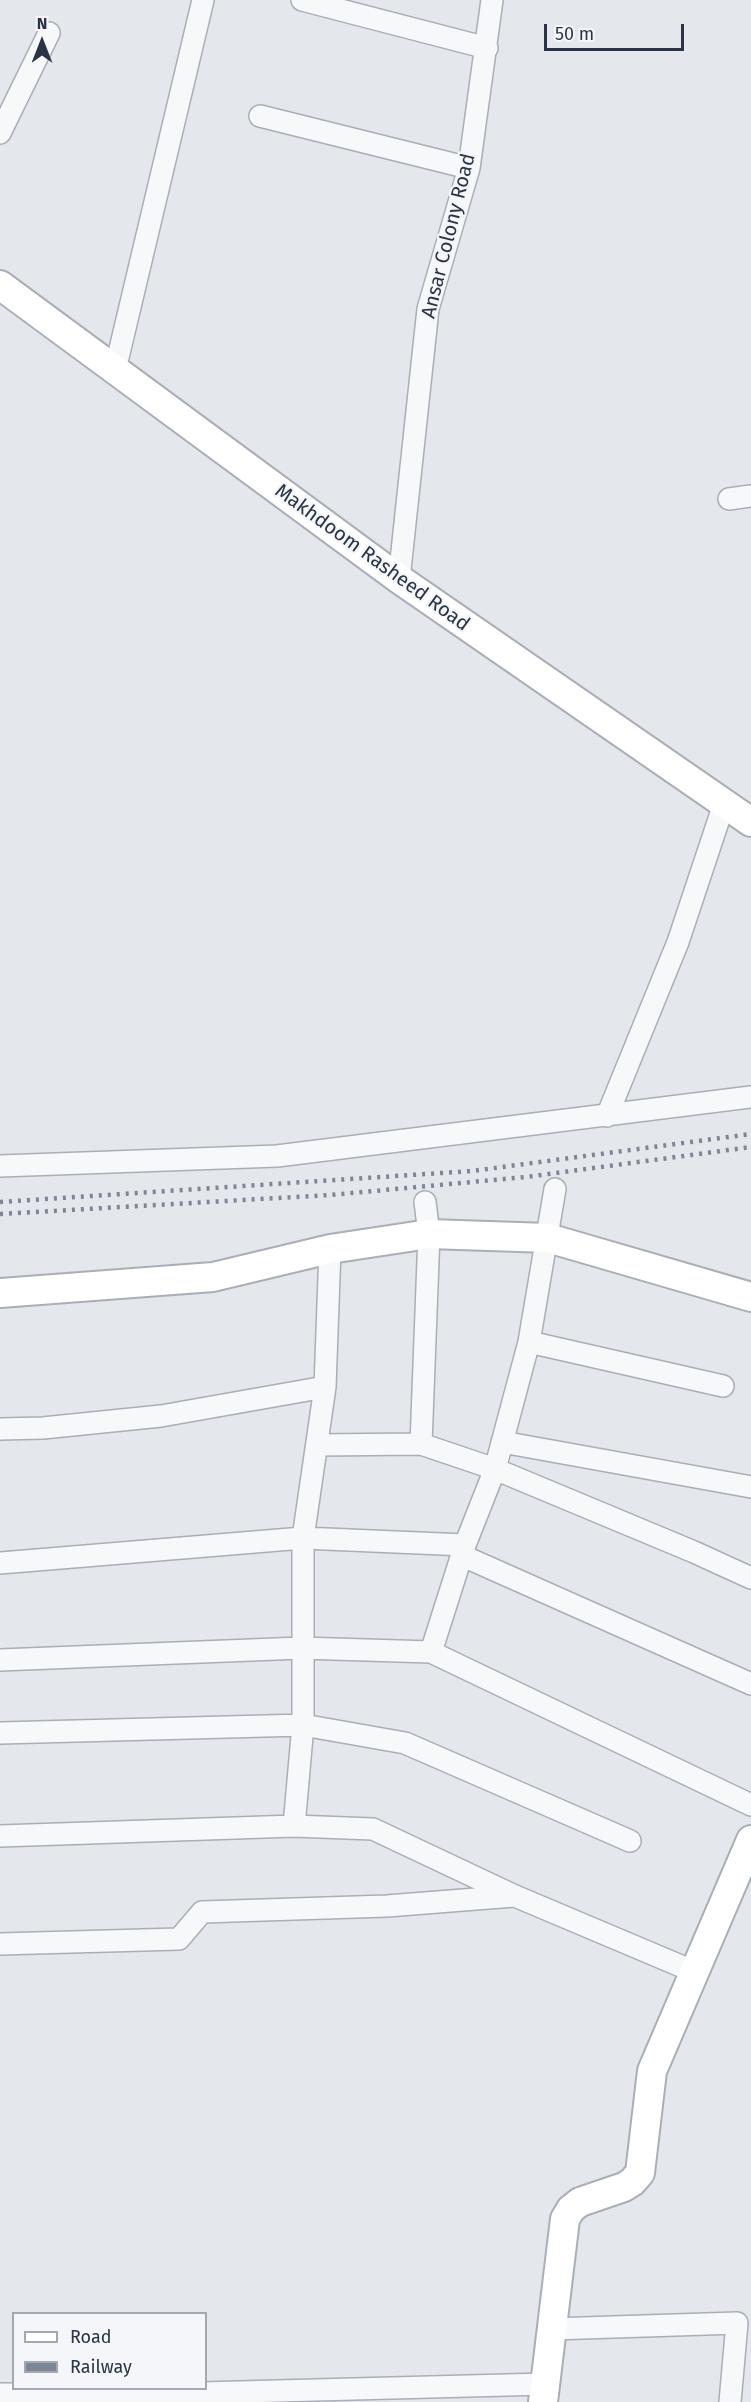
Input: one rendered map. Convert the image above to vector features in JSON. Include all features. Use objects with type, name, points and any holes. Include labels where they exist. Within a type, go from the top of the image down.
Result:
[{"type":"street","points":[[115,370],[202,0]]},
{"type":"street","points":[[302,0],[487,48]]},
{"type":"street","name":"Ansar Colony Road","points":[[399,579],[428,309],[469,168],[492,0]]},
{"type":"street","points":[[1,128],[49,33]]},
{"type":"street","points":[[260,116],[469,168]]},
{"type":"street","name":"Makhdoom Rasheed Road","points":[[0,285],[399,579],[751,822]]},
{"type":"street","points":[[729,499],[751,496]]},
{"type":"street","points":[[607,1116],[678,942],[724,804]]},
{"type":"street","points":[[0,1166],[277,1156],[751,1097]]},
{"type":"street","points":[[431,1652],[464,1551],[495,1469],[529,1342],[555,1189]]},
{"type":"street","points":[[421,1444],[429,1234],[425,1202]]},
{"type":"street","points":[[0,1293],[213,1277],[330,1249],[429,1234],[548,1238],[751,1297]]},
{"type":"street","points":[[294,1826],[303,1725],[303,1538],[325,1387],[330,1249]]},
{"type":"street","points":[[529,1342],[723,1386]]},
{"type":"street","points":[[0,1430],[161,1416],[325,1387]]},
{"type":"street","points":[[502,1442],[751,1487]]},
{"type":"street","points":[[318,1445],[421,1444],[495,1469],[751,1578]]},
{"type":"street","points":[[0,1563],[303,1538],[464,1551],[751,1683]]},
{"type":"street","points":[[0,1660],[302,1648],[431,1652],[751,1805]]},
{"type":"street","points":[[0,1733],[303,1725],[405,1743],[630,1841]]},
{"type":"street","points":[[0,1836],[294,1826],[373,1829],[514,1896],[695,1972]]},
{"type":"street","points":[[0,2394],[124,2399],[544,2393],[565,2219],[571,2209],[580,2202],[624,2187],[640,2173],[652,2072],[749,1846]]},
{"type":"street","points":[[0,1944],[179,1939],[202,1912],[387,1906],[514,1896]]},
{"type":"street","points":[[552,2329],[744,2323],[730,2402]]},
{"type":"railway","points":[[0,1202],[472,1171],[751,1134]]},
{"type":"railway","points":[[0,1214],[330,1195],[526,1177],[751,1147]]}]
